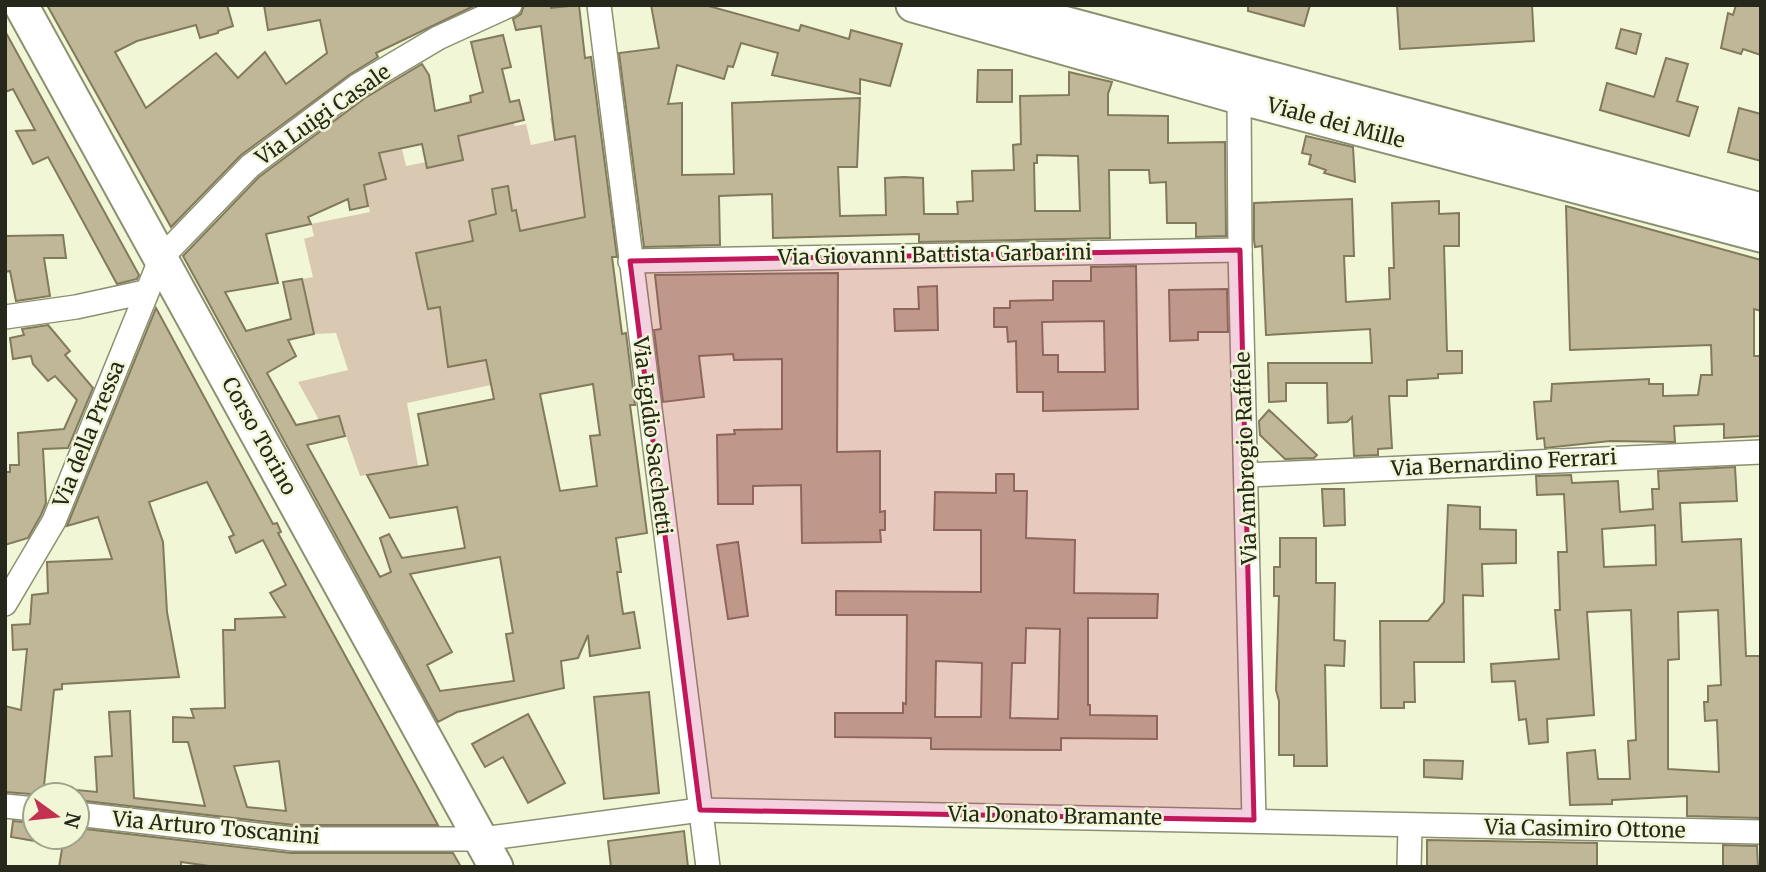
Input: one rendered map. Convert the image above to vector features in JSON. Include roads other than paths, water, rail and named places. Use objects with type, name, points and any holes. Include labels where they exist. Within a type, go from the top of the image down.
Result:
[{"type":"main road","name":"Corso Torino","points":[[21,5],[489,853]]},
{"type":"main road","name":"Viale dei Mille","points":[[913,5],[1239,97],[1761,235]]},
{"type":"main road","name":"Viale dei Mille","points":[[996,5],[1761,210]]},
{"type":"street","name":"Via Luigi Casale","points":[[161,258],[250,166],[357,86],[438,38],[510,5]]},
{"type":"street","name":"Via Egidio Sacchetti","points":[[599,5],[708,867]]},
{"type":"street","name":"Via Ambrogio Raffele","points":[[1239,97],[1240,250],[1254,820]]},
{"type":"street","name":"Via Giovanni Battista Garbarini","points":[[630,261],[1240,250]]},
{"type":"street","name":"Via della Pressa","points":[[5,604],[54,521],[161,258]]},
{"type":"street","points":[[5,317],[76,307],[145,292]]},
{"type":"street","name":"Via Bernardino Ferrari","points":[[1247,475],[1761,452]]},
{"type":"street","name":"Via Donato Bramante","points":[[489,853],[700,810],[1254,820],[1410,827]]},
{"type":"street","name":"Via Arturo Toscanini","points":[[91,816],[293,839],[489,853]]},
{"type":"street","points":[[1409,867],[1410,827]]},
{"type":"street","name":"Via Casimiro Ottone","points":[[1410,827],[1761,832]]}]
